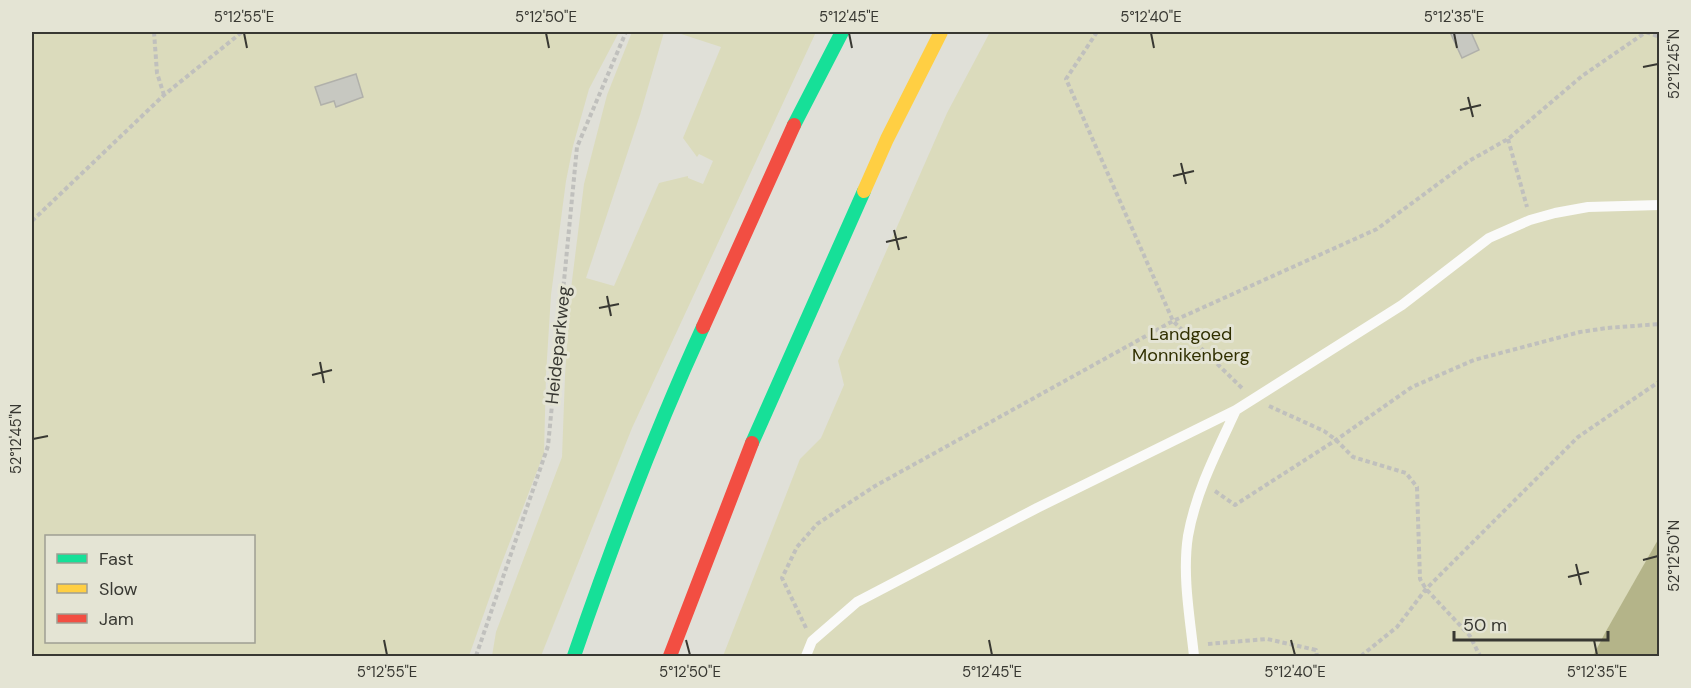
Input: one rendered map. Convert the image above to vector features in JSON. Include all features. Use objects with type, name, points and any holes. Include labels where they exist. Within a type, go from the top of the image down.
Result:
[{"type":"highway","points":[[574,657],[668,404],[801,109],[842,32]]},
{"type":"highway","points":[[670,657],[758,427],[887,140],[941,32]]},
{"type":"lane","points":[[806,657],[812,641],[857,602],[1037,508],[1236,410],[1402,305],[1489,238],[1530,220],[1555,213],[1588,207],[1659,205]]},
{"type":"lane","points":[[1193,651],[1186,576],[1188,537],[1202,483],[1236,410]]},
{"type":"path","points":[[154,32],[157,73],[165,95]]},
{"type":"path","points":[[32,221],[165,95],[242,32]]},
{"type":"path","name":"Heideparkweg","points":[[476,657],[548,446],[577,147],[626,32]]},
{"type":"path","points":[[1097,32],[1066,79],[1173,321],[1253,399],[1324,431],[1353,457],[1406,473],[1417,487],[1420,579],[1426,589],[1470,636],[1480,657]]},
{"type":"path","points":[[812,641],[782,578],[797,548],[817,524],[875,486],[1173,321],[1377,229],[1469,161],[1509,138],[1582,76],[1646,32],[1659,37]]},
{"type":"path","points":[[1509,138],[1530,220]]},
{"type":"path","points":[[1202,483],[1235,505],[1336,440],[1412,387],[1474,360],[1580,332],[1659,324]]},
{"type":"path","points":[[1361,657],[1397,627],[1426,589],[1578,437],[1659,381]]},
{"type":"path","points":[[1193,651],[1267,639],[1316,650],[1317,657]]},
{"type":"green space","points":[[32,32],[619,32],[589,89],[566,181],[551,295],[544,453],[469,656],[32,656]]},
{"type":"green space","points":[[632,32],[664,32],[640,115],[586,278],[614,286],[659,183],[688,176],[703,184],[713,161],[699,154],[697,157],[683,138],[721,47],[675,32],[816,32],[632,428],[541,656],[492,656],[496,632],[562,457],[570,297],[584,184],[607,95]]},
{"type":"green space","name":"Landgoed Monnikenberg","points":[[990,32],[1659,32],[1659,656],[723,656],[800,459],[821,438],[844,385],[838,361],[947,113]]},
{"type":"shaded area","points":[[1659,538],[1659,656],[1593,656],[1605,633]]},
{"type":"building","points":[[1450,32],[1471,32],[1479,50],[1462,58]]},
{"type":"building","points":[[356,74],[363,97],[336,107],[334,101],[321,105],[315,87]]},
{"type":"traffic: fast","points":[[794,125],[842,32]]},
{"type":"traffic: fast","points":[[752,443],[864,191]]},
{"type":"traffic: fast","points":[[574,656],[634,490],[703,327]]},
{"type":"traffic: slow","points":[[864,191],[887,139],[941,32]]},
{"type":"traffic: jam","points":[[703,327],[794,125]]},
{"type":"traffic: jam","points":[[670,656],[752,443]]}]
